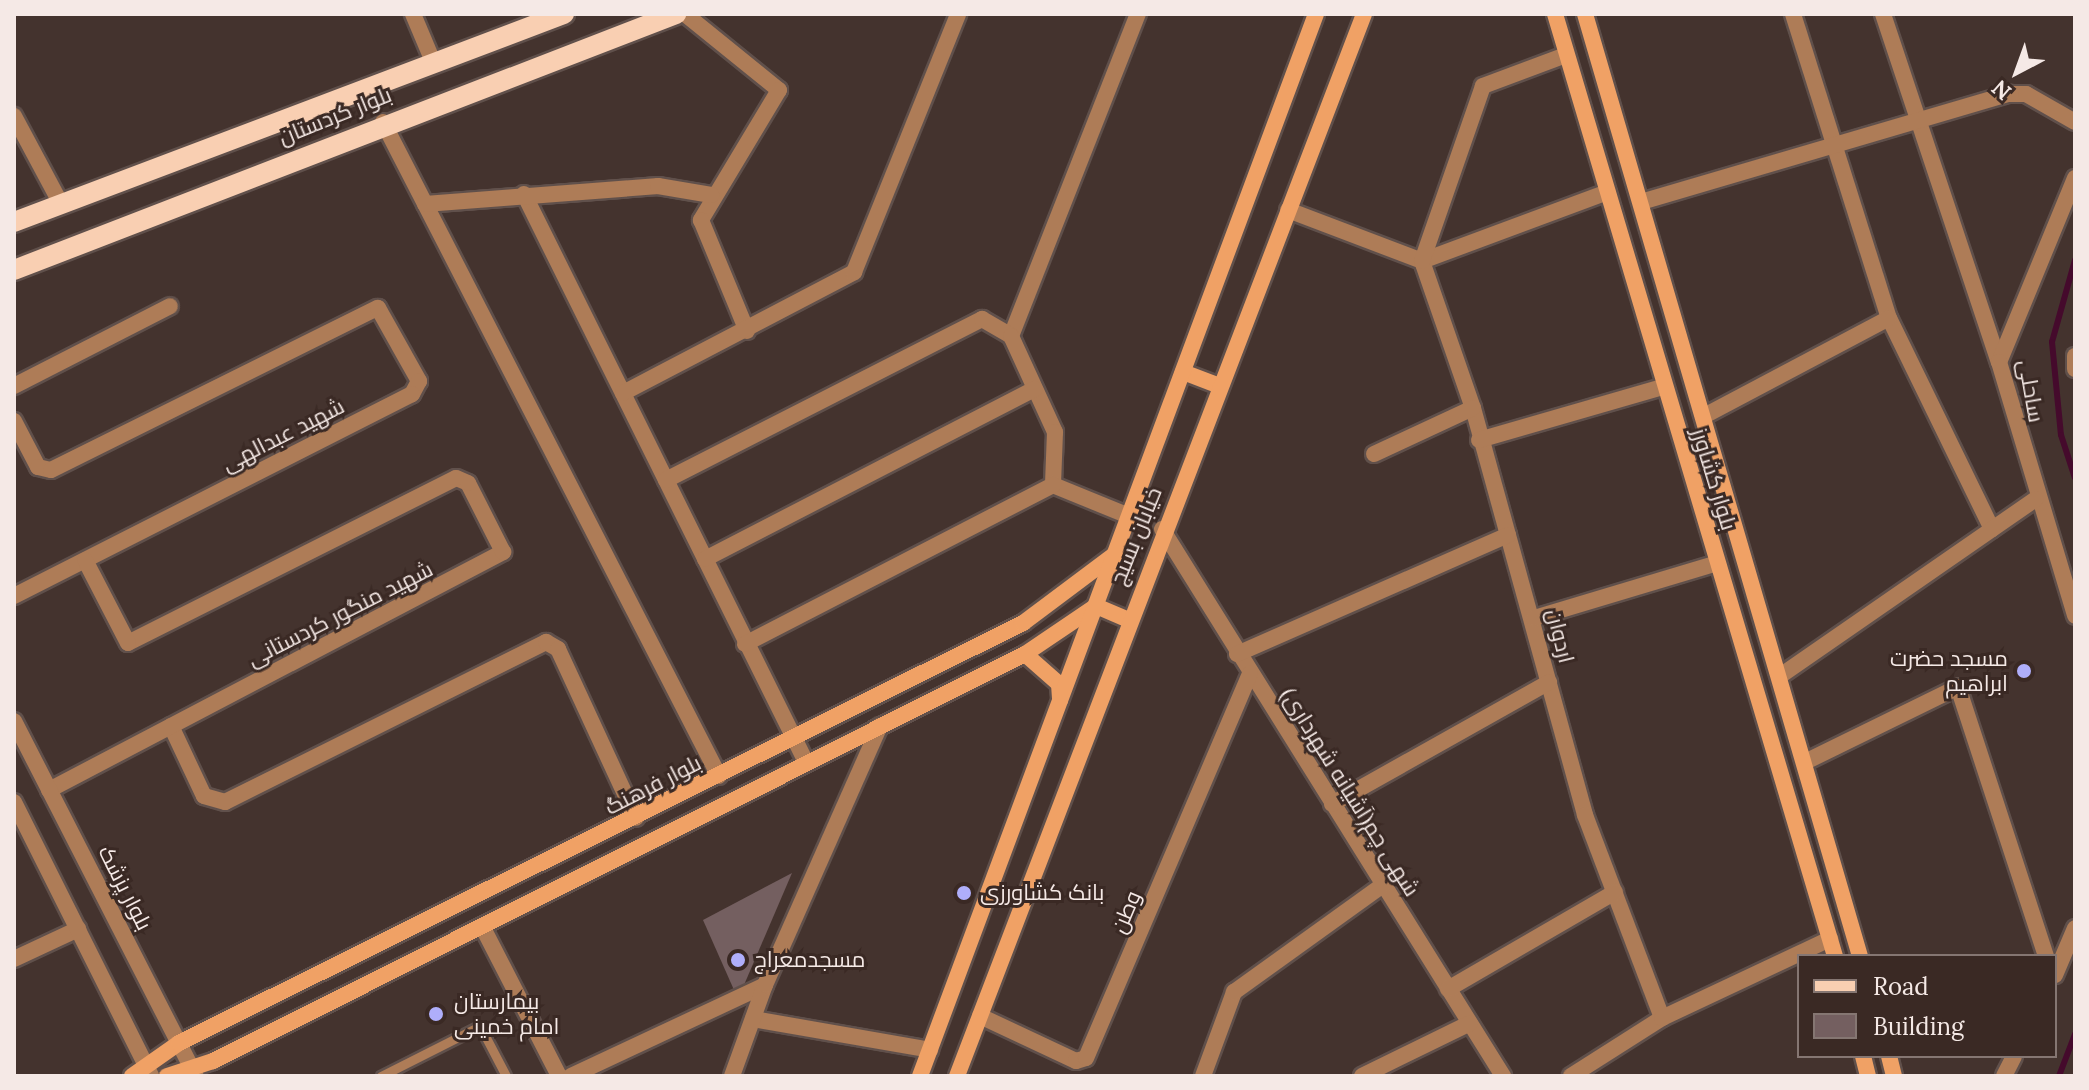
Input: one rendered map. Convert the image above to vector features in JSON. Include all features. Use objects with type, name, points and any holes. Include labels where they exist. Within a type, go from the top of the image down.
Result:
[{"type":"main road","name":"بلوار کردستان","points":[[14,222],[564,14]]},
{"type":"main road","name":"بلوار کردستان","points":[[14,270],[383,122],[676,14]]},
{"type":"main road","name":"خیابان بسیج","points":[[920,1076],[1316,14]]},
{"type":"main road","name":"خیابان بسیج","points":[[957,1076],[1127,619],[1364,14]]},
{"type":"main road","name":"بلوار کشاورز","points":[[1555,14],[1663,387],[1832,948]]},
{"type":"main road","name":"بلوار کشاورز","points":[[1585,14],[1859,954]]},
{"type":"main road","points":[[1183,372],[1219,386]]},
{"type":"main road","name":"بلوار فرهنگ","points":[[143,1073],[179,1043],[1023,623],[1115,554]]},
{"type":"main road","points":[[167,1076],[195,1073],[213,1061],[1030,651],[1096,606],[1127,619]]},
{"type":"main road","points":[[1023,623],[1030,651],[1059,684],[1060,701]]},
{"type":"street","points":[[413,14],[434,64]]},
{"type":"street","points":[[685,14],[779,90],[711,195],[704,234],[747,331]]},
{"type":"street","points":[[623,393],[843,280],[864,259],[958,14]]},
{"type":"street","points":[[1011,336],[1138,14]]},
{"type":"street","points":[[1793,14],[1889,318],[1992,529]]},
{"type":"street","points":[[1883,14],[1915,118],[1999,362]]},
{"type":"street","points":[[1422,261],[1483,86],[1566,55]]},
{"type":"street","points":[[1641,202],[1915,118],[2018,92],[2075,122]]},
{"type":"street","points":[[14,116],[61,204]]},
{"type":"street","points":[[383,122],[719,776]]},
{"type":"street","name":"ساحلی","points":[[2075,178],[1999,362],[2036,499],[2075,616]]},
{"type":"street","points":[[425,204],[658,186],[711,195]]},
{"type":"street","points":[[1288,210],[1422,261],[1608,192]]},
{"type":"street","points":[[524,194],[806,762]]},
{"type":"street","name":"اردوان","points":[[1422,261],[1473,408],[1479,440],[1534,618],[1549,682],[1615,892],[1662,1018]]},
{"type":"street","points":[[14,386],[170,306]]},
{"type":"street","name":"شهید عبدالهی","points":[[14,421],[38,467],[51,470],[378,308],[419,381],[412,394],[85,560]]},
{"type":"street","points":[[1704,416],[1889,318]]},
{"type":"street","points":[[666,480],[967,324],[994,321],[1011,336],[1055,432],[1053,485]]},
{"type":"street","points":[[2075,356],[2075,369]]},
{"type":"street","points":[[1479,440],[1663,387]]},
{"type":"street","points":[[705,559],[1035,389]]},
{"type":"street","points":[[1374,454],[1473,408]]},
{"type":"street","name":"شهید منگور کردستانی","points":[[49,790],[496,559],[502,544],[462,478],[128,643],[85,560]]},
{"type":"street","points":[[745,644],[1053,485],[1129,516]]},
{"type":"street","points":[[1780,676],[2036,499]]},
{"type":"street","name":"شهی چم(آشیانه شهرداری)","points":[[1162,529],[1237,654],[1503,1076]]},
{"type":"street","points":[[1237,654],[1508,535]]},
{"type":"street","points":[[14,596],[85,560]]},
{"type":"street","points":[[1534,618],[1717,563]]},
{"type":"street","points":[[171,726],[204,796],[225,802],[546,642],[558,649],[636,818]]},
{"type":"street","name":"وطن","points":[[980,1016],[1076,1061],[1086,1058],[1250,674]]},
{"type":"street","points":[[1332,804],[1549,682]]},
{"type":"street","points":[[1805,762],[1958,687],[2045,954]]},
{"type":"street","name":"بلوار پزشک","points":[[14,721],[195,1073]]},
{"type":"street","points":[[732,1076],[765,985],[880,726]]},
{"type":"street","points":[[14,802],[78,929],[143,1073]]},
{"type":"street","points":[[1203,1076],[1234,992],[1383,885]]},
{"type":"street","points":[[1448,989],[1615,892]]},
{"type":"street","points":[[482,926],[559,1076]]},
{"type":"street","points":[[2057,970],[2075,928]]},
{"type":"street","points":[[14,959],[78,929]]},
{"type":"street","points":[[1571,1076],[1662,1018],[1797,962]]},
{"type":"street","points":[[571,1076],[765,985]]},
{"type":"street","points":[[753,1019],[930,1050]]},
{"type":"street","points":[[1362,1076],[1470,1023]]},
{"type":"street","points":[[2004,1076],[2013,1058]]},
{"type":"lane","points":[[381,1076],[480,1026],[506,1076]]},
{"type":"building","name":"مسجدمعراج","points":[[792,873],[738,999],[703,920]]},
{"type":"waterway","points":[[2075,260],[2052,342],[2061,435],[2075,478]]},
{"type":"waterway","points":[[2059,1076],[2075,1034]]},
{"type":"place","name":"مسجد حضرت ابراهیم","points":[[2024,671]]},
{"type":"place","name":"بانک کشاورزی","points":[[964,893]]},
{"type":"place","name":"مسجدمعراج","points":[[738,960]]},
{"type":"place","name":"بیمارستان امام خمینی","points":[[436,1014]]}]
